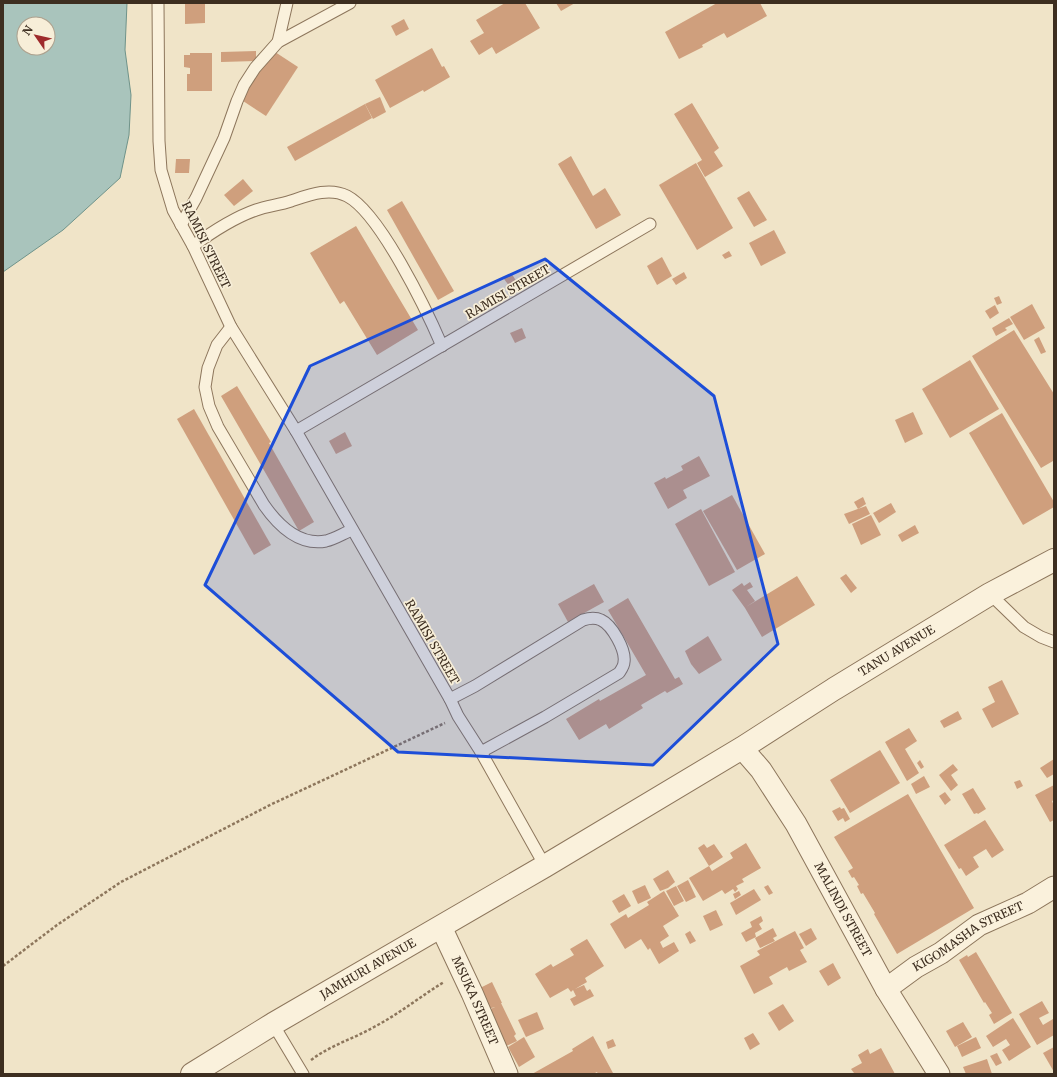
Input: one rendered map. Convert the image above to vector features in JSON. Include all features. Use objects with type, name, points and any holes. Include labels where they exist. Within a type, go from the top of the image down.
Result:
[{"type":"street","name":"TANU AVENUE","points":[[545,866],[742,748],[834,689],[990,594],[1054,560]]},
{"type":"street","name":"MALINDI STREET","points":[[742,748],[761,770],[796,824],[886,989],[939,1074]]},
{"type":"street","name":"JAMHURI AVENUE","points":[[192,1074],[274,1024],[545,866]]},
{"type":"street","name":"KIGOMASHA STREET","points":[[886,989],[916,967],[942,953],[979,925],[1052,893]]},
{"type":"street","name":"MSUKA STREET","points":[[441,927],[507,1074]]},
{"type":"lane","name":"RAMISI STREET","points":[[158,3],[159,141],[161,170],[173,210],[193,246],[231,327],[296,431],[545,866]]},
{"type":"lane","points":[[278,42],[287,3]]},
{"type":"lane","points":[[181,225],[196,198],[224,138],[237,100],[244,85],[258,64],[278,42],[350,3]]},
{"type":"lane","points":[[193,246],[222,226],[254,210],[321,192],[337,193],[347,196],[357,203],[369,216],[386,240],[430,318],[442,346]]},
{"type":"lane","name":"RAMISI STREET","points":[[296,431],[650,224]]},
{"type":"lane","points":[[231,327],[217,345],[208,368],[205,387],[206,393],[209,406],[218,427],[264,505],[272,516],[292,535],[304,539],[327,541],[352,530]]},
{"type":"lane","points":[[990,594],[1024,627],[1041,637],[1054,642]]},
{"type":"lane","points":[[450,699],[481,683],[583,620],[595,618],[601,620],[617,638],[624,656],[623,667],[619,673],[545,717],[480,752]]},
{"type":"lane","points":[[274,1024],[302,1072]]},
{"type":"path","points":[[3,966],[57,925],[121,882],[270,805],[458,716]]},
{"type":"path","points":[[302,1072],[310,1061],[322,1052],[347,1039],[360,1035],[388,1019],[413,1001],[462,971]]},
{"type":"highlighted area","points":[[545,259],[714,396],[778,644],[653,765],[398,752],[205,585],[310,366]]},
{"type":"water","points":[[3,3],[127,3],[125,50],[131,95],[129,135],[120,178],[63,230],[3,272]]},
{"type":"building","points":[[505,3],[525,3],[540,28],[496,54],[492,47],[479,55],[470,41],[484,33],[476,20]]},
{"type":"building","points":[[556,3],[575,3],[561,11]]},
{"type":"building","points":[[717,3],[760,3],[767,16],[727,38],[724,33],[702,45],[703,47],[679,59],[665,32]]},
{"type":"building","points":[[185,4],[205,4],[205,23],[185,24]]},
{"type":"building","points":[[404,19],[409,29],[396,36],[391,26]]},
{"type":"building","points":[[432,48],[442,67],[444,66],[450,77],[424,92],[423,90],[390,108],[375,80]]},
{"type":"building","points":[[272,50],[298,67],[266,116],[240,99]]},
{"type":"building","points":[[256,51],[256,61],[221,62],[221,52]]},
{"type":"building","points":[[190,53],[212,53],[212,91],[187,91],[187,74],[190,74],[190,68],[184,67],[184,55],[190,55]]},
{"type":"building","points":[[380,97],[386,112],[373,119],[365,104]]},
{"type":"building","points":[[692,103],[719,148],[714,152],[723,166],[705,177],[697,163],[702,160],[674,114]]},
{"type":"building","points":[[365,104],[372,118],[295,161],[287,147]]},
{"type":"building","points":[[571,156],[593,196],[605,188],[621,215],[596,229],[558,164]]},
{"type":"building","points":[[176,159],[190,159],[189,173],[175,173]]},
{"type":"building","points":[[696,163],[733,228],[697,250],[659,185]]},
{"type":"building","points":[[243,179],[253,191],[234,206],[224,195]]},
{"type":"building","points":[[749,191],[767,220],[754,227],[737,198]]},
{"type":"building","points":[[402,201],[454,291],[438,300],[387,210]]},
{"type":"building","points":[[356,226],[418,330],[377,355],[344,301],[340,304],[310,253]]},
{"type":"building","points":[[774,230],[786,253],[761,266],[749,243]]},
{"type":"building","points":[[729,251],[732,256],[725,259],[722,255]]},
{"type":"building","points":[[662,257],[672,276],[657,285],[647,266]]},
{"type":"building","points":[[684,272],[687,278],[676,285],[672,279]]},
{"type":"building","points":[[511,273],[517,282],[510,287],[504,279]]},
{"type":"building","points":[[999,296],[1002,303],[997,305],[994,298]]},
{"type":"building","points":[[1032,304],[1045,328],[1024,340],[1010,317]]},
{"type":"building","points":[[995,305],[999,313],[990,319],[985,311]]},
{"type":"building","points":[[1009,318],[1013,324],[1005,328],[1007,330],[996,336],[992,328]]},
{"type":"building","points":[[522,328],[526,338],[515,343],[510,333]]},
{"type":"building","points":[[1014,330],[1054,394],[1054,463],[1053,461],[1041,468],[972,356]]},
{"type":"building","points":[[1039,337],[1046,352],[1041,354],[1034,340]]},
{"type":"building","points":[[970,360],[999,409],[950,438],[922,389]]},
{"type":"building","points":[[237,386],[271,442],[269,443],[314,522],[299,531],[221,396]]},
{"type":"building","points":[[194,409],[271,545],[254,555],[177,419]]},
{"type":"building","points":[[913,412],[923,434],[905,443],[895,420]]},
{"type":"building","points":[[1002,413],[1054,502],[1054,507],[1023,525],[969,433]]},
{"type":"building","points":[[345,432],[352,446],[336,454],[329,441]]},
{"type":"building","points":[[699,456],[710,476],[683,490],[687,498],[668,509],[654,483],[665,477],[666,479],[683,470],[681,466]]},
{"type":"building","points":[[732,495],[765,554],[737,570],[703,511]]},
{"type":"building","points":[[863,497],[866,504],[858,509],[854,502]]},
{"type":"building","points":[[891,503],[896,512],[879,523],[873,513]]},
{"type":"building","points":[[866,506],[870,514],[849,524],[844,514]]},
{"type":"building","points":[[701,509],[735,572],[709,586],[675,524]]},
{"type":"building","points":[[871,515],[881,535],[861,545],[852,524]]},
{"type":"building","points":[[915,525],[919,533],[902,542],[898,535]]},
{"type":"building","points":[[846,574],[857,588],[851,593],[840,578]]},
{"type":"building","points":[[797,576],[815,605],[762,637],[745,608],[732,590],[742,583],[744,586],[750,582],[753,587],[747,590],[755,601],[746,607]]},
{"type":"building","points":[[594,584],[604,602],[568,622],[558,604]]},
{"type":"building","points":[[628,598],[675,679],[679,677],[683,684],[667,693],[665,691],[641,705],[643,708],[609,729],[606,724],[579,740],[566,719],[599,699],[600,701],[646,675],[608,610]]},
{"type":"building","points":[[708,636],[722,660],[699,674],[691,664],[685,651]]},
{"type":"building","points":[[1002,680],[1019,714],[992,728],[982,709],[995,702],[988,687]]},
{"type":"building","points":[[958,711],[962,719],[944,728],[940,721]]},
{"type":"building","points":[[909,728],[917,741],[905,749],[919,773],[907,781],[885,742]]},
{"type":"building","points":[[880,750],[900,783],[850,813],[830,780]]},
{"type":"building","points":[[1054,759],[1054,774],[1047,778],[1040,768]]},
{"type":"building","points":[[920,760],[924,767],[921,769],[917,763]]},
{"type":"building","points":[[953,764],[958,770],[951,775],[958,785],[951,791],[939,775]]},
{"type":"building","points":[[924,776],[930,787],[916,794],[911,784]]},
{"type":"building","points":[[1020,780],[1023,786],[1017,789],[1014,782]]},
{"type":"building","points":[[1054,785],[1054,800],[1052,801],[1054,806],[1054,820],[1050,822],[1035,795]]},
{"type":"building","points":[[973,788],[986,809],[978,814],[974,814],[962,794]]},
{"type":"building","points":[[945,792],[951,800],[945,805],[939,796]]},
{"type":"building","points":[[908,794],[974,908],[897,954],[863,893],[861,894],[857,886],[859,885],[848,871],[853,868],[834,837]]},
{"type":"building","points":[[840,807],[841,809],[844,808],[850,819],[845,822],[843,818],[838,821],[832,811]]},
{"type":"building","points":[[985,820],[1004,850],[992,858],[986,849],[973,857],[979,867],[966,876],[961,868],[959,869],[944,845]]},
{"type":"building","points":[[746,843],[761,868],[742,879],[744,882],[736,886],[738,889],[735,892],[733,889],[725,894],[722,890],[703,901],[689,878],[709,866],[712,871],[733,858],[730,853]]},
{"type":"building","points":[[704,844],[707,848],[714,844],[723,857],[709,866],[698,848]]},
{"type":"building","points":[[668,870],[675,882],[668,888],[660,891],[653,879]]},
{"type":"building","points":[[688,880],[696,897],[686,902],[677,886]]},
{"type":"building","points":[[645,885],[651,898],[638,904],[632,891]]},
{"type":"building","points":[[768,885],[773,893],[769,895],[764,887]]},
{"type":"building","points":[[676,886],[684,901],[674,906],[666,891]]},
{"type":"building","points":[[754,889],[761,900],[736,915],[730,903]]},
{"type":"building","points":[[664,891],[679,916],[663,926],[669,936],[660,942],[663,948],[674,942],[679,951],[659,964],[650,948],[648,950],[641,939],[625,949],[610,924],[626,914],[628,918],[649,905],[647,902]]},
{"type":"building","points":[[739,891],[741,895],[735,899],[733,894]]},
{"type":"building","points":[[624,894],[631,906],[619,913],[612,901]]},
{"type":"building","points":[[716,910],[723,925],[710,931],[703,916]]},
{"type":"building","points":[[761,916],[763,921],[759,924],[762,929],[755,933],[756,937],[746,942],[741,933],[752,927],[750,922]]},
{"type":"building","points":[[773,928],[777,936],[773,938],[775,941],[760,948],[755,938]]},
{"type":"building","points":[[811,928],[817,939],[806,946],[799,934]]},
{"type":"building","points":[[690,931],[696,941],[690,944],[685,934]]},
{"type":"building","points":[[795,931],[804,948],[800,950],[807,962],[789,971],[787,967],[769,977],[773,984],[754,994],[740,966],[760,955],[757,951]]},
{"type":"building","points":[[587,939],[604,966],[585,978],[587,982],[575,989],[584,985],[587,991],[590,989],[594,996],[574,1006],[570,999],[576,996],[573,990],[571,992],[568,988],[550,998],[535,974],[551,964],[553,967],[574,955],[570,949]]},
{"type":"building","points":[[976,952],[1012,1013],[994,1024],[989,1015],[992,1013],[985,1002],[984,1003],[959,960]]},
{"type":"building","points":[[833,963],[841,978],[828,986],[819,971]]},
{"type":"building","points":[[492,982],[516,1034],[514,1036],[517,1041],[504,1047],[486,1011],[495,1007],[488,1009],[478,989]]},
{"type":"building","points":[[1042,1001],[1049,1013],[1039,1018],[1043,1025],[1053,1019],[1054,1035],[1037,1045],[1019,1014]]},
{"type":"building","points":[[783,1004],[794,1021],[779,1031],[768,1013]]},
{"type":"building","points":[[537,1012],[544,1029],[526,1037],[518,1020]]},
{"type":"building","points":[[1013,1018],[1031,1047],[1009,1061],[1002,1050],[1010,1045],[1006,1039],[993,1047],[986,1036]]},
{"type":"building","points":[[963,1022],[972,1037],[955,1047],[946,1031]]},
{"type":"building","points":[[753,1033],[760,1044],[750,1050],[744,1038]]},
{"type":"building","points":[[593,1036],[613,1073],[532,1074],[573,1051],[572,1049]]},
{"type":"building","points":[[524,1037],[535,1057],[519,1067],[508,1047]]},
{"type":"building","points":[[976,1037],[981,1048],[962,1057],[957,1046]]},
{"type":"building","points":[[613,1039],[616,1046],[608,1049],[606,1042]]},
{"type":"building","points":[[1054,1047],[1054,1072],[1043,1053]]},
{"type":"building","points":[[881,1048],[895,1074],[852,1074],[854,1073],[851,1069],[862,1063],[858,1055],[868,1049],[870,1054]]},
{"type":"building","points":[[997,1053],[1002,1063],[996,1066],[990,1056]]},
{"type":"building","points":[[987,1059],[992,1074],[966,1074],[963,1067]]}]
